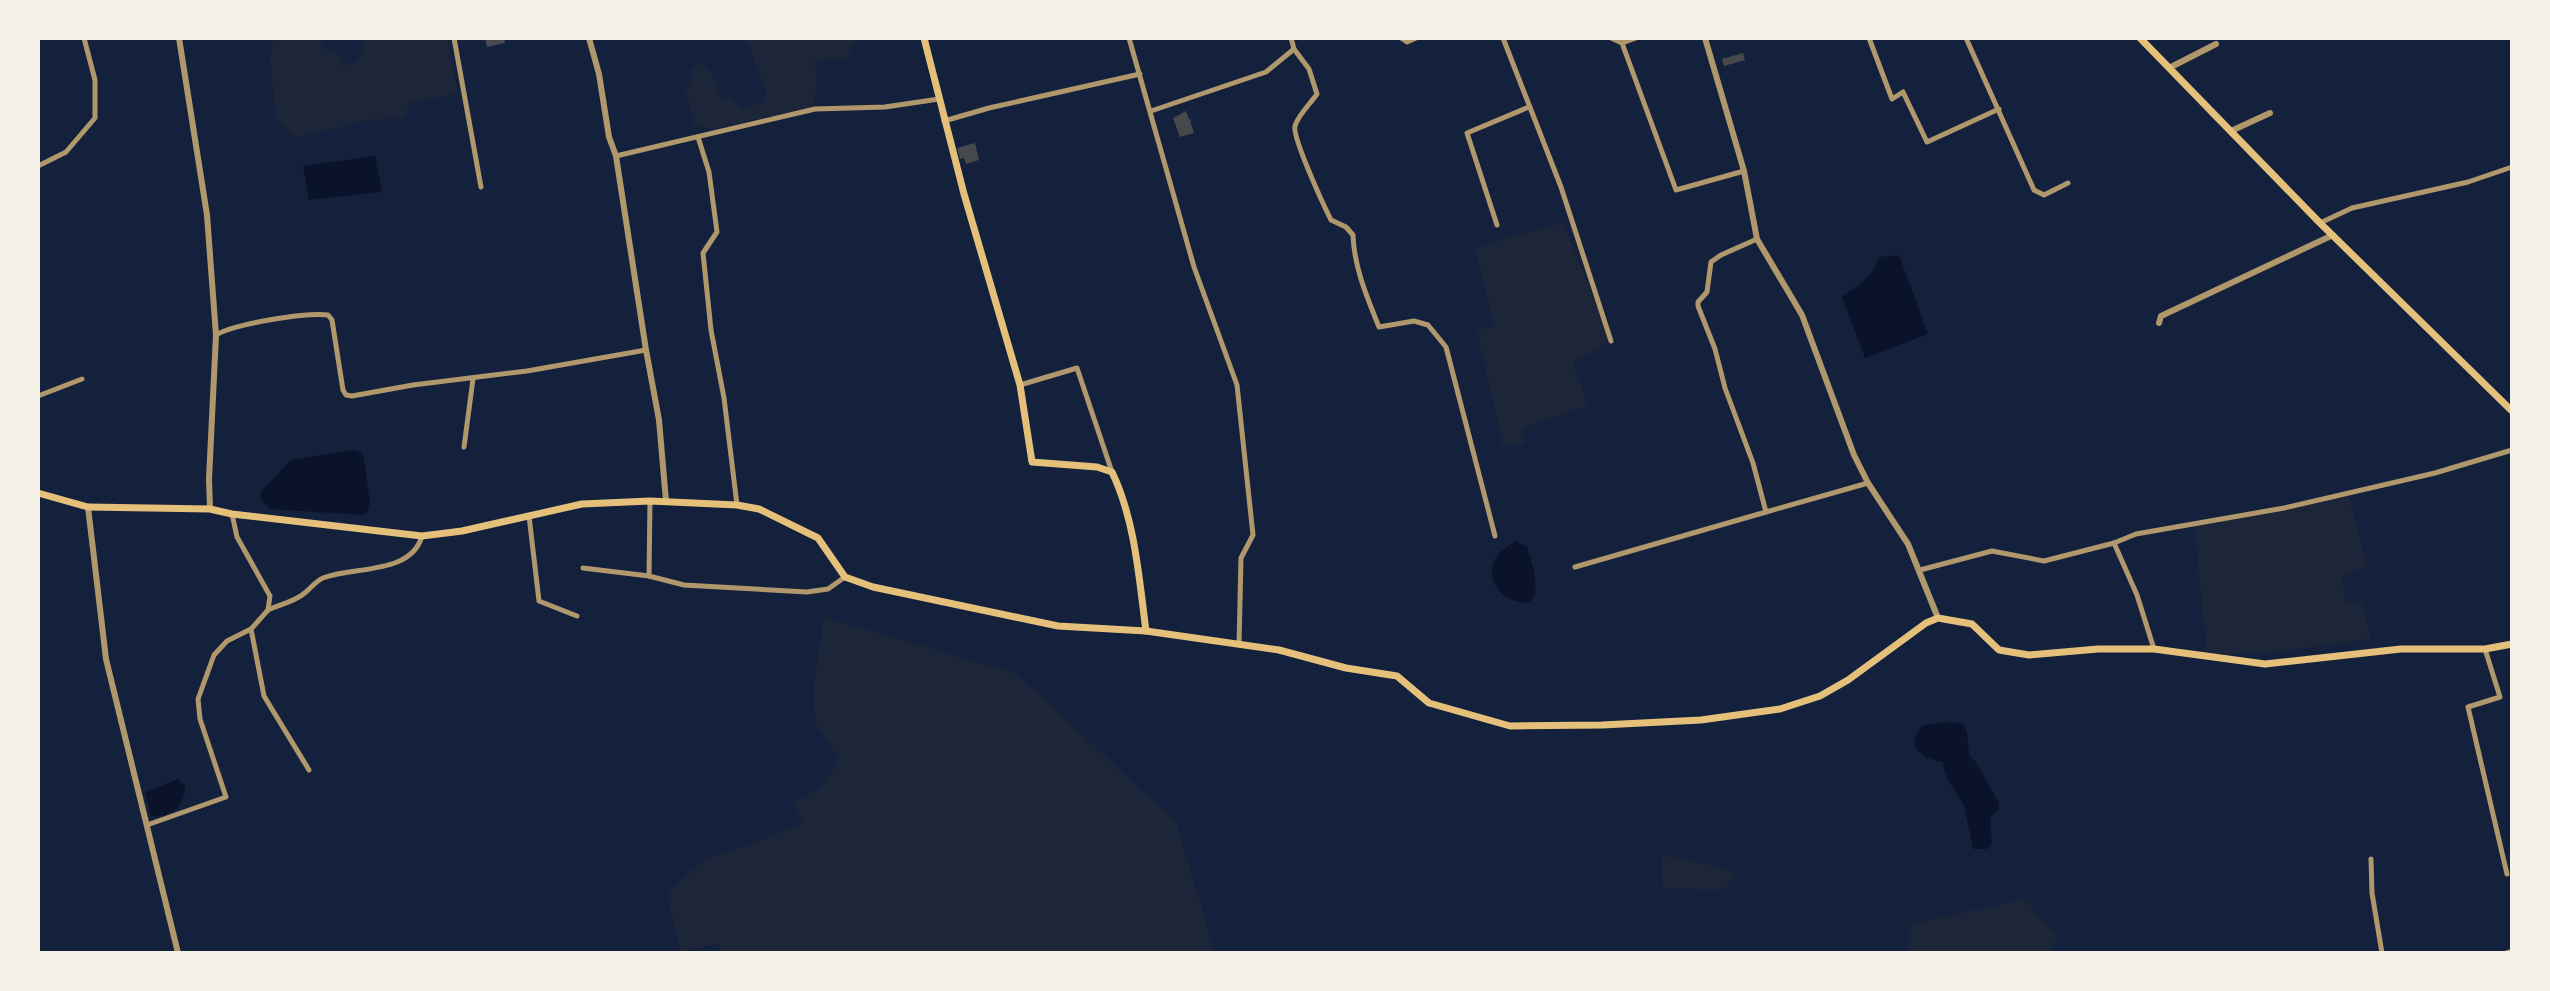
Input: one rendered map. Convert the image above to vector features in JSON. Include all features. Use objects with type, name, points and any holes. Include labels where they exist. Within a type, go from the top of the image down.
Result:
[{"type":"main road","points":[[924,38],[944,121],[1020,385],[1032,462],[1097,467],[1112,472],[1123,494],[1138,564],[1146,631]]},
{"type":"main road","points":[[2140,38],[2320,223],[2511,411]]},
{"type":"main road","points":[[38,493],[88,507],[210,509],[232,514],[422,536],[462,531],[582,504],[650,501],[737,505],[759,509],[818,538],[845,577],[873,587],[1058,626],[1146,631],[1279,650],[1346,668],[1397,677],[1429,703],[1510,726],[1701,720],[1780,709],[1820,696],[1848,680],[1926,623],[1938,618],[1972,624],[1999,650],[2029,655],[2098,649],[2154,649],[2265,664],[2401,649],[2485,649],[2511,644]]},
{"type":"street","points":[[38,166],[66,152],[95,118],[95,80],[83,38]]},
{"type":"street","points":[[179,38],[207,215],[216,335],[210,509]]},
{"type":"street","points":[[454,38],[481,187]]},
{"type":"street","points":[[589,38],[599,74],[609,137],[616,156],[659,420],[666,502]]},
{"type":"street","points":[[1129,38],[1195,267],[1237,385],[1252,535],[1241,558],[1239,645]]},
{"type":"street","points":[[1291,38],[1294,49],[1309,69],[1317,94],[1299,119],[1294,133],[1331,220],[1353,235],[1359,277],[1379,327],[1414,321],[1428,326],[1446,347],[1494,536]]},
{"type":"street","points":[[1401,38],[1407,42],[1416,38]]},
{"type":"street","points":[[1503,38],[1561,187],[1611,341]]},
{"type":"street","points":[[1611,38],[1622,43],[1636,38]]},
{"type":"street","points":[[1705,38],[1745,171],[1757,239],[1802,314],[1854,455],[1868,483],[1908,544],[1938,618]]},
{"type":"street","points":[[1869,38],[1892,99],[1903,92],[1927,142],[1999,109]]},
{"type":"street","points":[[1966,38],[2034,190],[2044,195],[2068,183]]},
{"type":"street","points":[[1622,43],[1676,190],[1745,171]]},
{"type":"street","points":[[2169,68],[2216,44]]},
{"type":"street","points":[[1151,111],[1266,72],[1294,49]]},
{"type":"street","points":[[944,121],[989,108],[1140,74]]},
{"type":"street","points":[[616,156],[815,109],[885,107],[939,99]]},
{"type":"street","points":[[1497,225],[1467,134],[1529,107]]},
{"type":"street","points":[[2231,131],[2270,113]]},
{"type":"street","points":[[698,137],[709,173],[717,232],[703,253],[711,330],[724,398],[737,505]]},
{"type":"street","points":[[2320,223],[2352,208],[2468,182],[2511,167]]},
{"type":"street","points":[[2159,323],[2161,316],[2333,235]]},
{"type":"street","points":[[1757,239],[1721,255],[1712,262],[1707,292],[1698,302],[1698,306],[1753,463],[1766,512]]},
{"type":"street","points":[[216,335],[225,329],[236,327],[327,315],[332,320],[346,396],[473,379],[646,350]]},
{"type":"street","points":[[1020,385],[1077,368],[1112,472]]},
{"type":"street","points":[[38,396],[82,379]]},
{"type":"street","points":[[464,447],[473,379]]},
{"type":"street","points":[[1920,570],[1992,551],[2044,561],[2114,543],[2136,534],[2284,508],[2435,473],[2511,450]]},
{"type":"street","points":[[1575,567],[1868,483]]},
{"type":"street","points":[[649,576],[650,501]]},
{"type":"street","points":[[88,507],[106,659],[178,953]]},
{"type":"street","points":[[232,514],[237,537],[270,596],[268,610]]},
{"type":"street","points":[[529,516],[539,601],[577,616]]},
{"type":"street","points":[[147,825],[226,797],[200,719],[198,699],[214,655],[227,641],[251,629],[268,610],[302,596],[323,578],[383,566],[409,556],[419,546],[422,536]]},
{"type":"street","points":[[2114,543],[2137,595],[2154,649]]},
{"type":"street","points":[[583,568],[649,576],[684,585],[807,592],[828,589],[845,577]]},
{"type":"street","points":[[251,629],[264,696],[309,769]]},
{"type":"street","points":[[2485,649],[2500,697],[2468,707],[2507,874]]},
{"type":"street","points":[[2371,859],[2372,893],[2382,953]]},
{"type":"shaded area","points":[[273,39],[320,39],[326,50],[337,52],[344,67],[359,59],[365,39],[447,39],[458,94],[409,102],[405,118],[369,120],[296,138],[276,119],[270,57]]},
{"type":"shaded area","points":[[741,39],[859,39],[859,42],[853,46],[846,59],[822,59],[815,62],[817,86],[813,107],[712,129],[695,126],[686,89],[692,68],[699,63],[712,74],[722,98],[731,97],[741,109],[764,102],[766,94],[748,43]]},
{"type":"shaded area","points":[[375,156],[382,192],[309,200],[303,166]]},
{"type":"shaded area","points":[[1563,222],[1611,341],[1573,363],[1588,406],[1521,429],[1526,443],[1503,446],[1477,331],[1494,325],[1475,248]]},
{"type":"shaded area","points":[[1899,255],[1928,334],[1865,358],[1842,297],[1869,275],[1879,257]]},
{"type":"shaded area","points":[[353,450],[360,452],[364,458],[370,502],[367,512],[362,515],[270,509],[260,499],[260,493],[291,460]]},
{"type":"shaded area","points":[[2348,493],[2368,567],[2342,577],[2346,601],[2362,603],[2371,639],[2267,653],[2207,655],[2194,524]]},
{"type":"shaded area","points":[[1516,541],[1527,547],[1533,568],[1536,583],[1534,597],[1530,603],[1511,600],[1494,581],[1493,564],[1504,549]]},
{"type":"shaded area","points":[[824,617],[1017,674],[1176,822],[1215,952],[724,953],[717,944],[680,952],[667,892],[706,859],[803,823],[793,803],[822,787],[839,759],[816,724],[813,690]]},
{"type":"shaded area","points":[[1948,722],[1963,724],[1967,732],[1969,755],[1976,762],[1999,803],[1999,808],[1990,819],[1992,843],[1987,849],[1973,849],[1964,805],[1947,778],[1942,762],[1927,758],[1916,749],[1914,739],[1922,725]]},
{"type":"shaded area","points":[[178,779],[185,786],[180,805],[171,813],[151,816],[145,792]]},
{"type":"shaded area","points":[[1662,855],[1737,873],[1723,890],[1663,888]]},
{"type":"shaded area","points":[[2024,899],[2057,936],[2050,952],[1908,952],[1909,925]]},
{"type":"building","points":[[485,38],[504,38],[505,43],[487,47]]},
{"type":"building","points":[[1743,53],[1745,60],[1724,66],[1722,59]]},
{"type":"building","points":[[1186,111],[1192,120],[1190,121],[1194,133],[1180,137],[1173,118]]},
{"type":"building","points":[[975,143],[979,160],[966,164],[964,158],[960,159],[957,148]]}]
